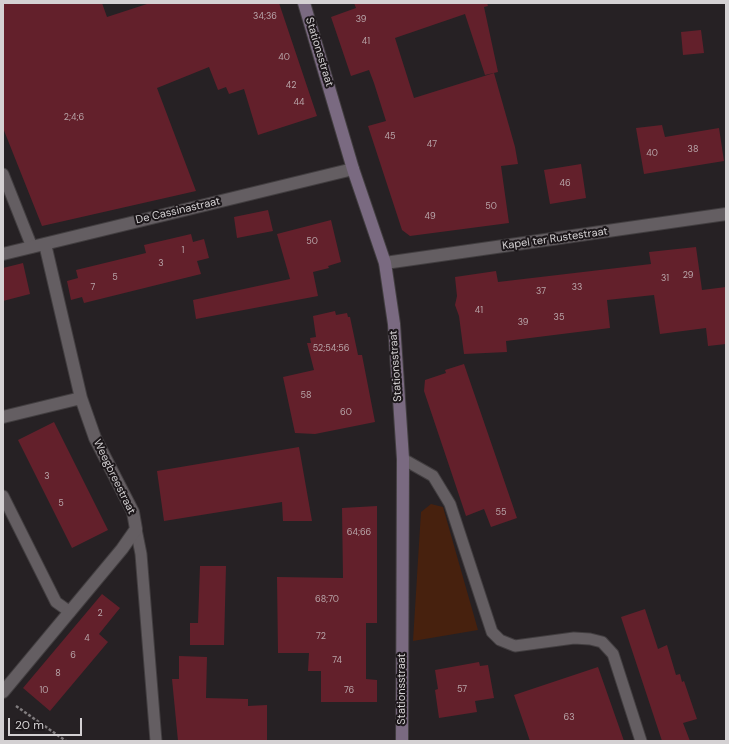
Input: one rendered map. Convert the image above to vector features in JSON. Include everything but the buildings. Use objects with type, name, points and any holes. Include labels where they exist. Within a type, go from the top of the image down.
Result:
[{"type":"street","name":"Stationsstraat","points":[[304,3],[354,169],[385,263],[394,324],[403,459],[402,741]]},
{"type":"street","name":"De Cassinastraat","points":[[3,254],[354,169]]},
{"type":"street","name":"Kapel ter Rustestraat","points":[[385,263],[726,214]]},
{"type":"street","name":"Weegbreestraat","points":[[6,697],[70,612],[122,549],[136,529],[133,512],[95,438],[81,398],[45,244]]},
{"type":"street","points":[[3,416],[81,398]]},
{"type":"lane","points":[[3,174],[32,247]]},
{"type":"lane","points":[[403,459],[433,476],[450,504],[492,632],[500,640],[515,646],[574,638],[590,639],[602,642],[613,654],[641,741]]},
{"type":"lane","points":[[3,496],[56,602],[70,612]]},
{"type":"lane","points":[[136,529],[141,554],[156,741]]},
{"type":"path","points":[[6,697],[66,741]]},
{"type":"shaded area","points":[[431,504],[443,507],[478,630],[413,641],[421,512]]}]
